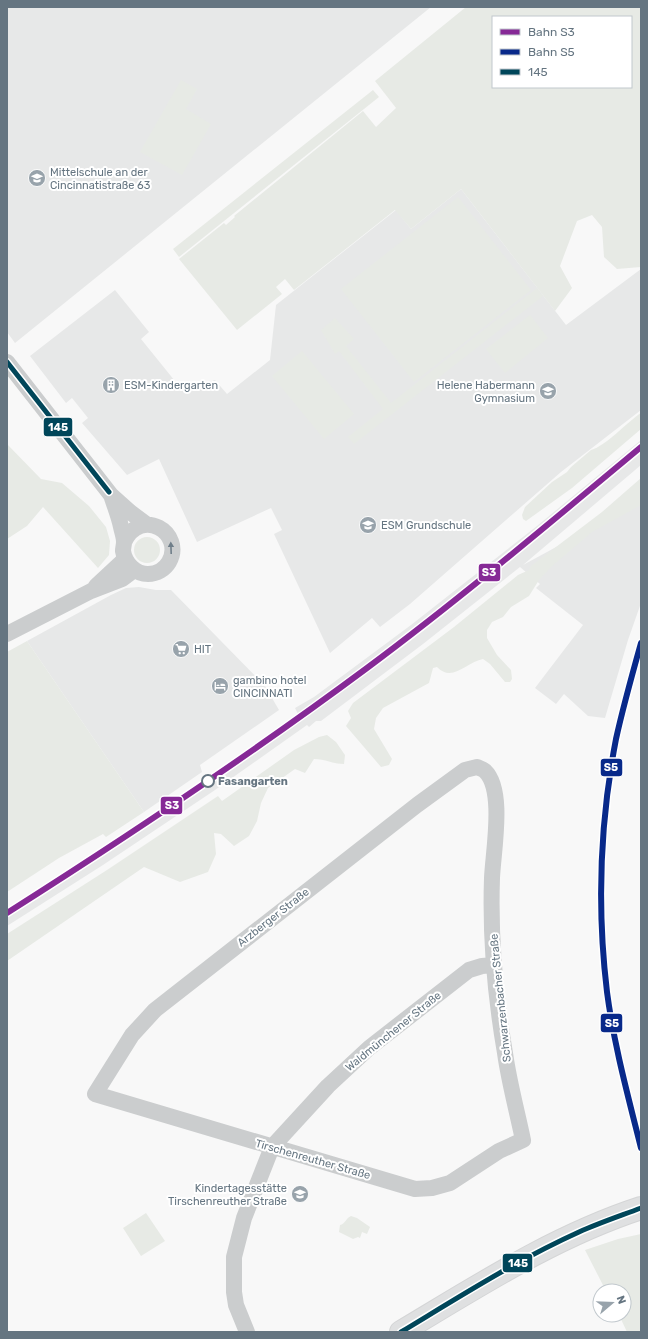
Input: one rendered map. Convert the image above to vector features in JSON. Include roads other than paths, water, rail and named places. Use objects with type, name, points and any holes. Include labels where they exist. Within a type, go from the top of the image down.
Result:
[{"type":"street","points":[[7,362],[112,496],[146,524],[158,527],[167,534],[172,545],[171,557],[164,567],[154,573],[141,573],[130,565],[123,551],[124,542],[120,520],[112,496]]},
{"type":"street","points":[[124,542],[134,529],[146,524]]},
{"type":"street","points":[[7,634],[91,591],[122,579],[130,565]]},
{"type":"street","name":"Schwarzenbacher Straße","points":[[477,767],[485,771],[491,779],[495,791],[497,807],[492,876],[491,918],[494,965],[504,1053],[523,1140]]},
{"type":"street","name":"Arzberger Straße","points":[[95,1094],[132,1035],[155,1010],[417,805],[465,770],[477,767]]},
{"type":"street","name":"Waldmünchener Straße","points":[[247,1332],[236,1305],[234,1292],[234,1257],[244,1218],[272,1147],[328,1086],[368,1048],[469,970],[482,966],[494,965]]},
{"type":"street","name":"Tirschenreuther Straße","points":[[95,1094],[415,1189],[432,1188],[450,1183],[499,1151],[523,1140]]},
{"type":"street","points":[[401,1332],[513,1266],[568,1237],[589,1227],[641,1208]]},
{"type":"rail line","name":"S3","points":[[7,913],[189,794],[279,732],[367,668],[471,587],[641,447]]},
{"type":"rail line","name":"S5","points":[[641,643],[616,739],[611,770],[603,834],[601,897],[604,961],[613,1031],[641,1148]]},
{"type":"place","name":"Mittelschule an der Cincinnatistraße 63","points":[[37,178]]},
{"type":"place","name":"ESM-Kindergarten","points":[[111,385]]},
{"type":"place","name":"Helene Habermann Gymnasium","points":[[548,391]]},
{"type":"place","name":"ESM Grundschule","points":[[368,525]]},
{"type":"place","name":"HIT","points":[[181,649]]},
{"type":"place","name":"gambino hotel CINCINNATI","points":[[220,686]]},
{"type":"place","name":"Fasangarten","points":[[208,781]]},
{"type":"place","name":"Kindertagesstätte Tirschenreuther Straße","points":[[300,1194]]}]
